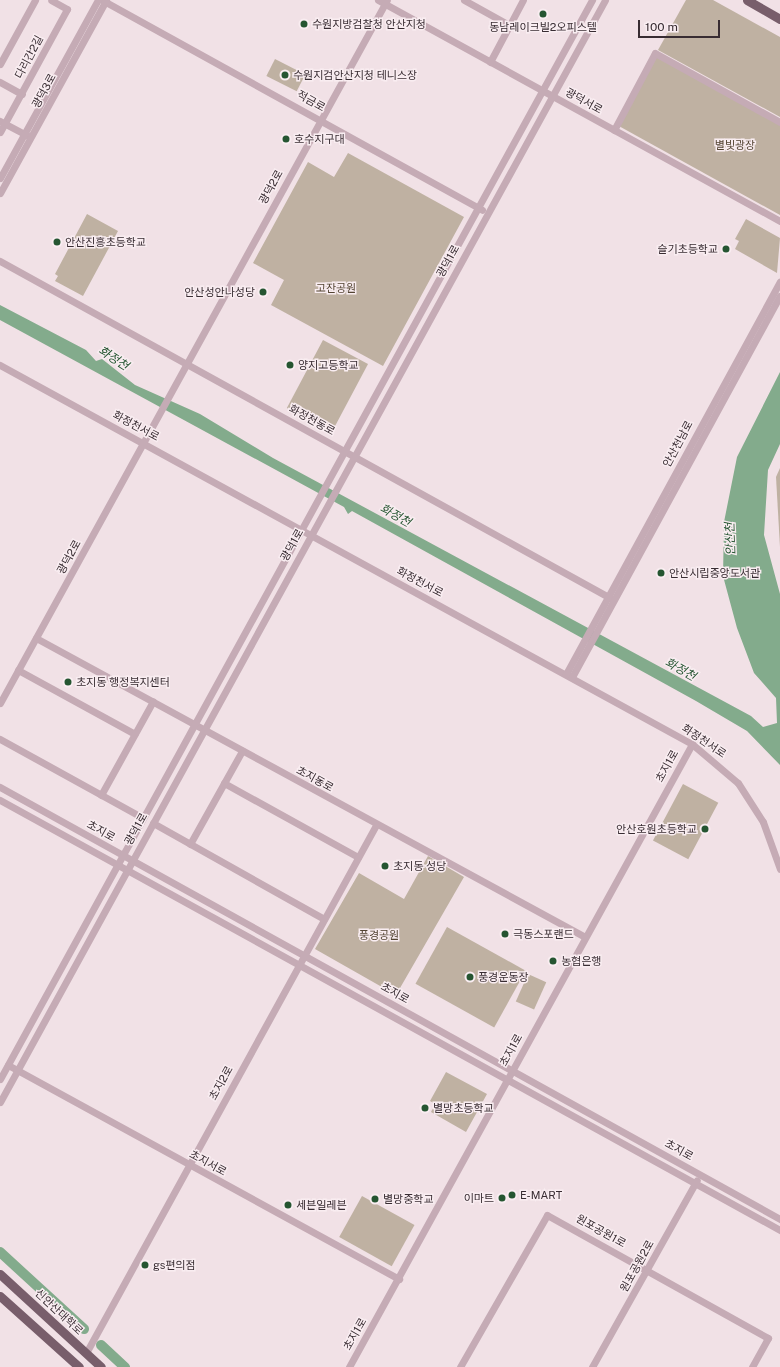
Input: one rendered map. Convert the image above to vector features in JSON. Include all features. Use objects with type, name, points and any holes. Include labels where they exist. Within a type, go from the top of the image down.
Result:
[{"type":"main road","points":[[747,0],[780,19]]},
{"type":"main road","name":"신안산대학로","points":[[0,1274],[101,1367]]},
{"type":"main road","points":[[0,1296],[79,1367]]},
{"type":"street","name":"다리간2길","points":[[0,64],[35,0]]},
{"type":"street","name":"다리간2길","points":[[0,132],[2,122],[22,94],[67,9],[51,0]]},
{"type":"street","name":"적금로","points":[[103,0],[321,119],[487,213]]},
{"type":"street","name":"광덕3로","points":[[0,193],[28,136],[103,0]]},
{"type":"street","name":"광덕서로","points":[[378,0],[386,2],[542,91],[780,221]]},
{"type":"street","points":[[464,0],[509,25]]},
{"type":"street","points":[[490,62],[523,0]]},
{"type":"street","name":"광덕1로","points":[[0,1079],[592,0]]},
{"type":"street","name":"광덕1로","points":[[0,1102],[321,513],[354,456],[605,0]]},
{"type":"street","name":"광덕2로","points":[[0,703],[386,2]]},
{"type":"street","points":[[614,130],[655,53],[780,122]]},
{"type":"street","points":[[0,82],[22,94]]},
{"type":"street","points":[[2,122],[28,136]]},
{"type":"street","name":"광덕3로","points":[[0,178],[28,136]]},
{"type":"street","name":"화정천동로","points":[[0,261],[610,598]]},
{"type":"street","name":"안산천남로","points":[[569,675],[780,282]]},
{"type":"street","name":"안산천남로","points":[[610,598],[780,296]]},
{"type":"street","name":"화정천서로","points":[[0,365],[569,675],[692,744],[725,768],[752,803],[780,869]]},
{"type":"street","name":"초지동로","points":[[36,638],[376,825],[585,937]]},
{"type":"street","points":[[18,670],[135,734]]},
{"type":"street","points":[[101,795],[153,701]]},
{"type":"street","points":[[0,739],[143,818]]},
{"type":"street","name":"초지1로","points":[[349,1367],[399,1279],[512,1070],[692,744]]},
{"type":"street","points":[[190,844],[242,751]]},
{"type":"street","points":[[224,783],[358,857]]},
{"type":"street","name":"초지로","points":[[0,787],[780,1218]]},
{"type":"street","name":"초지로","points":[[0,800],[126,871],[780,1230]]},
{"type":"street","points":[[152,823],[324,919]]},
{"type":"street","name":"초지2로","points":[[86,1353],[376,825]]},
{"type":"street","name":"초지서로","points":[[8,1065],[188,1165],[399,1279]]},
{"type":"street","name":"원포공원2로","points":[[592,1367],[700,1174]]},
{"type":"street","name":"원포공원1로","points":[[460,1367],[544,1216],[551,1215],[768,1338],[752,1367]]},
{"type":"green space","points":[[686,0],[713,0],[780,37],[780,117],[658,50]]},
{"type":"green space","name":"별빛광장","points":[[655,56],[780,125],[780,215],[617,125]]},
{"type":"green space","name":"수원지검안산지청 테니스장","points":[[275,59],[305,74],[297,91],[266,76]]},
{"type":"green space","name":"고잔공원","points":[[348,153],[464,217],[383,366],[271,305],[284,280],[253,263],[308,162],[334,177]]},
{"type":"green space","points":[[87,214],[118,231],[83,296],[55,281],[58,276],[55,274]]},
{"type":"green space","points":[[746,219],[780,238],[777,273],[735,249],[739,241],[735,239]]},
{"type":"green space","points":[[323,340],[368,364],[332,432],[287,408]]},
{"type":"green space","points":[[780,468],[780,547],[776,477]]},
{"type":"green space","points":[[683,784],[718,803],[688,859],[653,841]]},
{"type":"green space","name":"풍경공원","points":[[428,856],[464,877],[396,995],[315,949],[359,873],[404,899]]},
{"type":"green space","name":"풍경운동장","points":[[447,927],[526,971],[494,1027],[415,984]]},
{"type":"green space","points":[[528,974],[546,982],[534,1010],[516,1001]]},
{"type":"green space","points":[[446,1072],[487,1094],[466,1132],[431,1112],[435,1104],[430,1101]]},
{"type":"green space","points":[[362,1196],[414,1225],[392,1266],[339,1237]]},
{"type":"water","name":"안산천","points":[[0,305],[86,350],[96,361],[102,359],[135,385],[200,414],[273,458],[751,716],[763,727],[777,723],[776,698],[754,673],[737,628],[723,576],[724,522],[737,457],[780,372],[780,444],[768,470],[764,535],[780,594],[780,765],[747,731],[696,701],[352,511],[348,514],[344,507],[0,320]]},
{"type":"waterway","points":[[0,1252],[84,1329]]},
{"type":"waterway","points":[[101,1345],[125,1367]]},
{"type":"place","name":"동남레이크빌2오피스텔","points":[[543,14]]},
{"type":"place","name":"수원지방검찰청 안산지청","points":[[304,24]]},
{"type":"place","name":"수원지검안산지청 테니스장","points":[[285,75]]},
{"type":"place","name":"호수지구대","points":[[286,139]]},
{"type":"place","name":"안산진흥초등학교","points":[[57,242]]},
{"type":"place","name":"슬기초등학교","points":[[726,249]]},
{"type":"place","name":"안산성안나성당","points":[[263,292]]},
{"type":"place","name":"양지고등학교","points":[[290,365]]},
{"type":"place","name":"안산시립중앙도서관","points":[[661,573]]},
{"type":"place","name":"초지동 행정복지센터","points":[[68,682]]},
{"type":"place","name":"안산호원초등학교","points":[[705,829]]},
{"type":"place","name":"초지동 성당","points":[[385,866]]},
{"type":"place","name":"극동스포랜드","points":[[505,934]]},
{"type":"place","name":"농협은행","points":[[553,961]]},
{"type":"place","name":"풍경운동장","points":[[470,977]]},
{"type":"place","name":"별망초등학교","points":[[425,1108]]},
{"type":"place","name":"E-MART","points":[[512,1195]]},
{"type":"place","name":"이마트","points":[[502,1198]]},
{"type":"place","name":"별망중학교","points":[[375,1199]]},
{"type":"place","name":"세븐일레븐","points":[[288,1205]]},
{"type":"place","name":"gs편의점","points":[[145,1265]]},
{"type":"water label","name":"화정천","points":[[113,359]]},
{"type":"water label","name":"화정천","points":[[395,516]]},
{"type":"water label","name":"화정천","points":[[680,670]]}]
